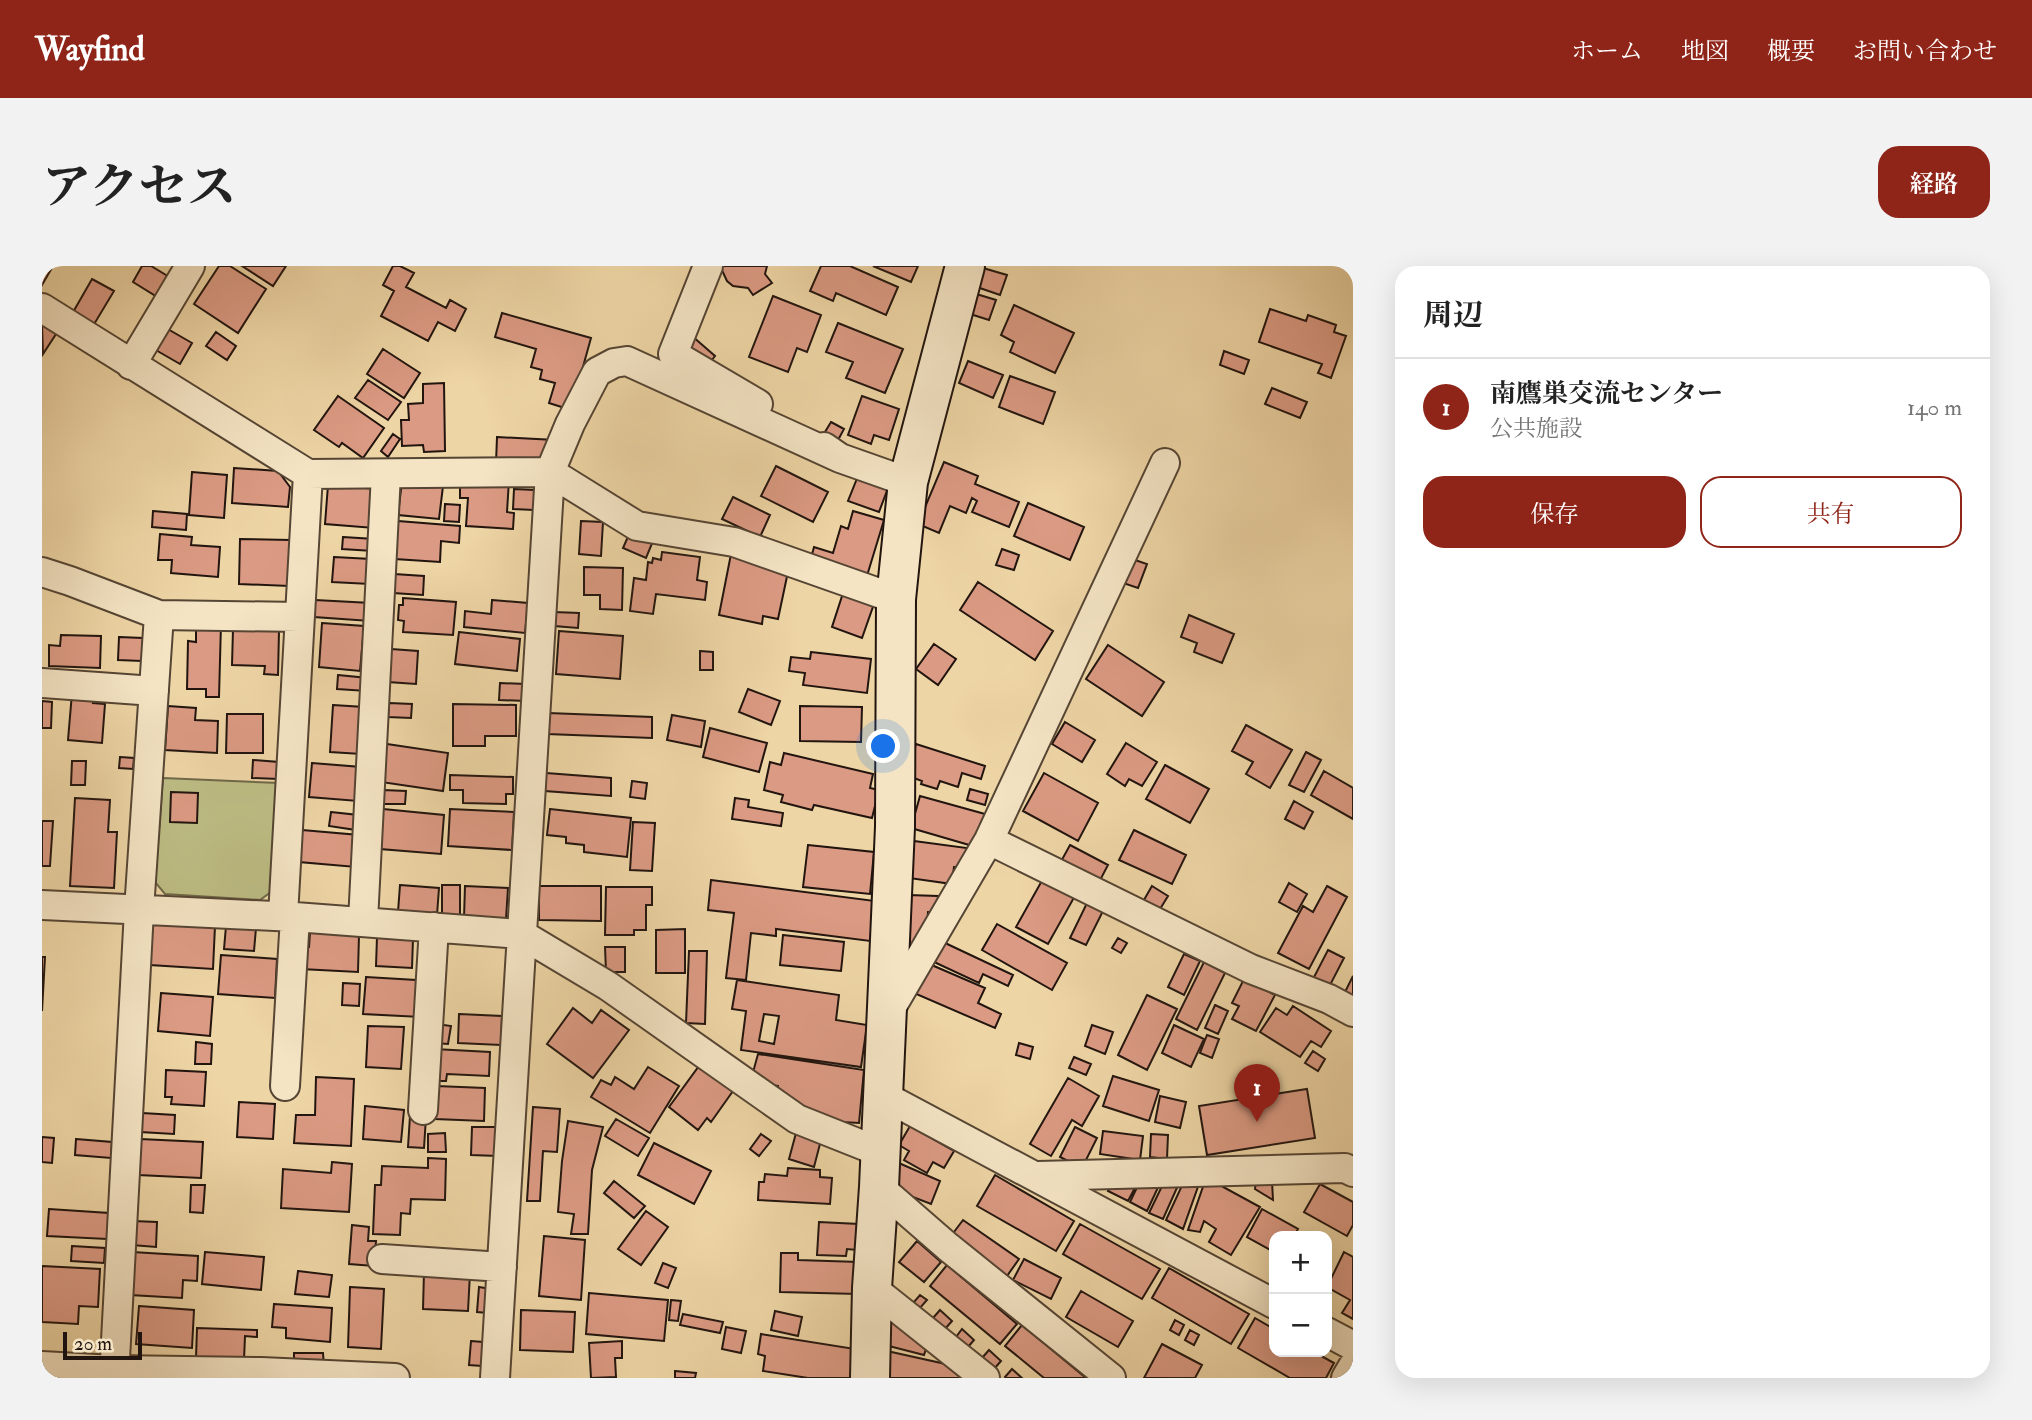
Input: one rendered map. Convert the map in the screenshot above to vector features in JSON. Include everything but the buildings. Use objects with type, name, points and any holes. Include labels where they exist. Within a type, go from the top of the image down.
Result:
[{"type":"street","points":[[131,365],[190,266]]},
{"type":"street","points":[[708,266],[673,354],[750,398],[840,458]]},
{"type":"street","points":[[870,1378],[895,827],[896,600],[908,482],[965,266]]},
{"type":"street","points":[[42,308],[307,474],[550,472],[637,526],[734,542],[896,600]]},
{"type":"street","points":[[495,1378],[550,472],[570,424],[597,372],[614,363],[627,361],[840,458],[908,482]]},
{"type":"street","points":[[886,1016],[989,840],[1164,463]]},
{"type":"street","points":[[285,1086],[299,617],[307,474]]},
{"type":"street","points":[[363,921],[386,474]]},
{"type":"street","points":[[42,572],[159,615],[299,617]]},
{"type":"street","points":[[114,1374],[139,910],[159,615]]},
{"type":"street","points":[[42,683],[154,691]]},
{"type":"street","points":[[989,840],[1251,969],[1329,999],[1353,1012]]},
{"type":"street","points":[[42,905],[363,921],[521,933],[608,986],[797,1119],[879,1169],[948,1247],[1111,1378]]},
{"type":"street","points":[[423,1110],[434,927]]},
{"type":"street","points":[[882,1095],[1269,1301]]},
{"type":"street","points":[[1035,1176],[1345,1168],[1353,1171]]},
{"type":"street","points":[[382,1259],[502,1267]]},
{"type":"street","points":[[872,1288],[985,1378]]},
{"type":"street","points":[[1332,1339],[1351,1367]]},
{"type":"street","points":[[42,1366],[114,1374],[395,1378]]},
{"type":"green space","points":[[163,778],[280,783],[275,889],[260,900],[165,894],[155,882]]},
{"type":"place","name":"南鷹巣交流センター","points":[[1257,1122]]}]
